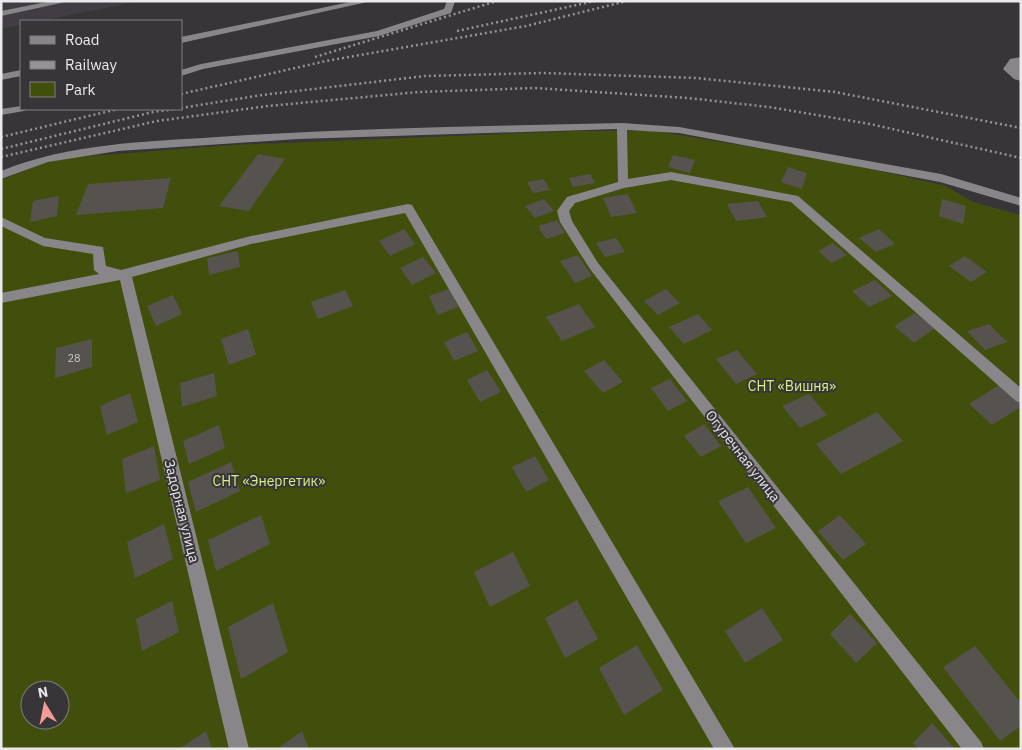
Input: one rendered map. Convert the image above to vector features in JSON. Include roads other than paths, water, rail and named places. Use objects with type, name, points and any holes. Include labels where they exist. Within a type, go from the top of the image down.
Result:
[{"type":"street","points":[[1021,62],[1016,63],[1012,69],[1021,76]]},
{"type":"lane","points":[[1,14],[66,1]]},
{"type":"lane","points":[[182,40],[368,1]]},
{"type":"lane","points":[[182,73],[201,67],[379,33],[448,12],[451,1]]},
{"type":"lane","points":[[1,77],[20,73]]},
{"type":"lane","points":[[1,112],[20,108]]},
{"type":"lane","points":[[1,175],[18,166],[98,149],[269,136],[622,126],[679,130],[941,178],[1021,202]]},
{"type":"lane","points":[[622,126],[623,184]]},
{"type":"lane","name":"Огуречная улица","points":[[974,749],[900,658],[594,266],[566,222],[563,211],[571,200],[623,184],[670,176],[794,199],[1021,397]]},
{"type":"lane","points":[[1,298],[125,274],[251,240],[408,208],[725,749]]},
{"type":"lane","points":[[1,222],[43,242],[99,250],[100,270],[125,274]]},
{"type":"lane","name":"Задорная улица","points":[[125,274],[239,749]]},
{"type":"railway","points":[[315,57],[497,1]]},
{"type":"railway","points":[[457,31],[595,1]]},
{"type":"railway","points":[[182,94],[326,61],[526,26],[627,1]]},
{"type":"railway","points":[[182,108],[262,95],[425,76],[543,73],[696,78],[835,92],[1021,128]]},
{"type":"railway","points":[[1,157],[157,121],[268,106],[419,92],[535,88],[688,98],[769,107],[870,124],[1021,158]]},
{"type":"railway","points":[[1,137],[114,110]]},
{"type":"railway","points":[[1,149],[153,112],[168,110]]},
{"type":"park label","name":"СНТ «Вишня»","points":[[792,386]]},
{"type":"park label","name":"СНТ «Энергетик»","points":[[269,481]]}]
